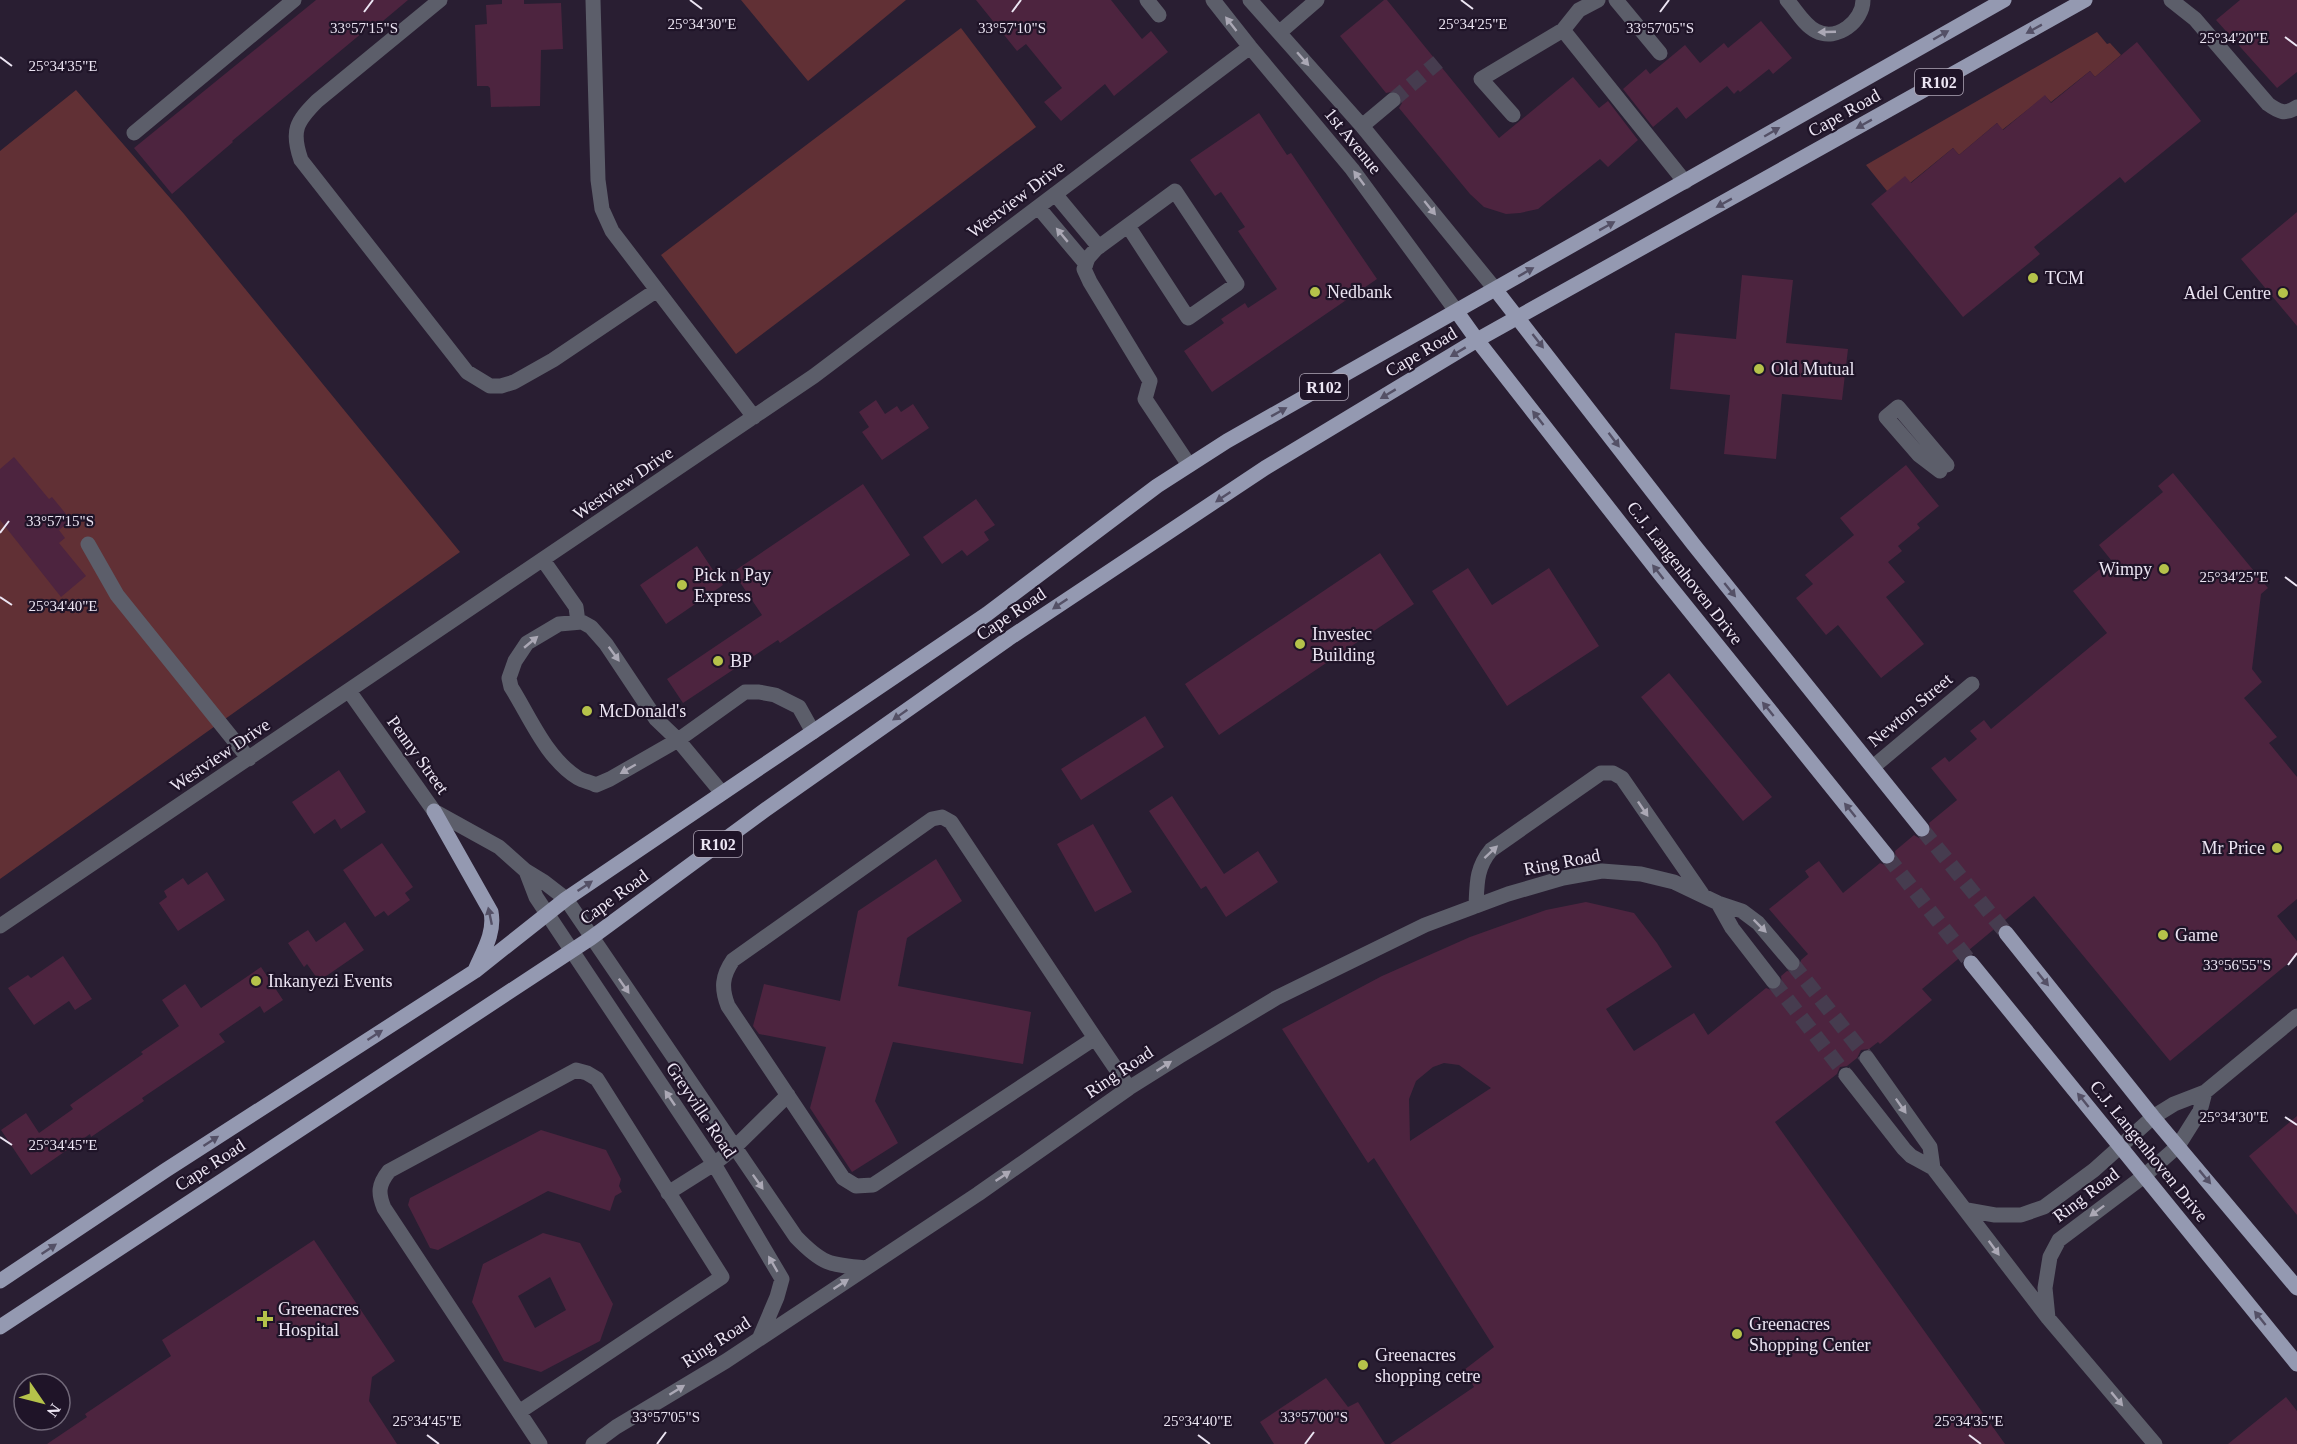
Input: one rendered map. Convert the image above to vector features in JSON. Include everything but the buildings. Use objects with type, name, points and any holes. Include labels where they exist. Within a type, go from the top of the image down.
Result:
[{"type":"main road","name":"Cape Road","points":[[0,1281],[166,1170],[475,970],[566,899],[987,614],[1157,486],[1189,465],[1227,441],[2004,0]]},
{"type":"main road","name":"Cape Road","points":[[0,1327],[591,938],[765,810],[1018,632],[1265,468],[1477,340],[2085,0]]},
{"type":"main road","name":"C.J. Langenhoven Drive","points":[[1496,289],[1694,545],[1922,828]]},
{"type":"main road","name":"C.J. Langenhoven Drive","points":[[1457,312],[1660,574],[1887,856]]},
{"type":"main road","points":[[434,811],[491,912],[493,922],[491,934],[475,970]]},
{"type":"main road","name":"C.J. Langenhoven Drive","points":[[2006,933],[2153,1117],[2297,1288]]},
{"type":"main road","name":"C.J. Langenhoven Drive","points":[[1971,963],[2297,1364]]},
{"type":"street","points":[[134,133],[294,0]]},
{"type":"street","points":[[440,0],[317,100],[301,116],[295,138],[301,160],[467,372],[490,386],[501,386],[514,382],[553,360],[657,290]]},
{"type":"street","points":[[593,0],[597,170],[602,209],[612,231],[754,417]]},
{"type":"street","points":[[1147,0],[1159,15]]},
{"type":"street","name":"1st Avenue","points":[[1213,0],[1352,169],[1457,312]]},
{"type":"street","name":"1st Avenue","points":[[1250,0],[1362,126],[1496,289]]},
{"type":"street","points":[[1280,32],[1317,0]]},
{"type":"street","points":[[1513,115],[1481,79],[1563,30],[1579,10],[1598,0]]},
{"type":"street","points":[[1616,0],[1660,53]]},
{"type":"street","points":[[1787,0],[1809,27],[1819,33],[1834,33],[1850,27],[1859,18],[1863,0]]},
{"type":"street","points":[[2171,0],[2195,20],[2268,104],[2278,112],[2289,112],[2297,107]]},
{"type":"street","points":[[1563,30],[1685,182]]},
{"type":"street","name":"Westview Drive","points":[[0,926],[814,376],[1250,47]]},
{"type":"street","points":[[1362,126],[1393,100]]},
{"type":"street","points":[[1128,225],[1188,318],[1237,284],[1175,191],[1128,225],[1099,247],[1088,258],[1084,269],[1150,381],[1146,399],[1189,465]]},
{"type":"street","points":[[1055,194],[1099,247]]},
{"type":"street","points":[[1038,207],[1086,264]]},
{"type":"street","points":[[88,544],[117,595],[249,759]]},
{"type":"street","points":[[543,560],[576,607],[578,622]]},
{"type":"street","points":[[723,793],[678,740],[656,720],[606,644],[591,627],[578,622],[559,624],[527,643],[515,661],[509,678],[511,687],[546,746],[578,778],[596,785],[678,740],[745,692],[775,695],[799,708],[813,732]]},
{"type":"street","name":"Newton Street","points":[[1873,767],[1972,684]]},
{"type":"street","name":"Penny Street","points":[[349,691],[434,811],[499,847],[526,871],[566,899]]},
{"type":"street","points":[[1476,906],[1481,861],[1491,850],[1601,773],[1613,773],[1622,778],[1702,895]]},
{"type":"street","points":[[1095,1038],[873,1185],[856,1186],[843,1178],[728,1006],[723,993],[723,981],[733,960],[932,819],[942,817],[951,822],[1129,1088]]},
{"type":"street","name":"Penny Street","points":[[526,871],[536,897],[547,915]]},
{"type":"street","name":"Ring Road","points":[[592,1444],[866,1268],[1129,1088],[1276,998],[1425,925],[1508,894],[1563,878],[1602,871],[1641,874],[1674,882],[1718,903],[1742,911],[1758,922],[1792,963]]},
{"type":"street","name":"Greyville Road","points":[[566,899],[796,1237],[815,1257],[834,1265],[866,1268]]},
{"type":"street","points":[[1718,903],[1732,928],[1773,981]]},
{"type":"street","name":"Greyville Road","points":[[547,915],[714,1164],[782,1279],[760,1337]]},
{"type":"street","points":[[2205,1092],[2297,1016]]},
{"type":"street","points":[[1868,1058],[1930,1147],[1933,1168]]},
{"type":"street","points":[[519,1412],[722,1277],[597,1079],[576,1070],[388,1171],[381,1181],[379,1196],[384,1208],[540,1444]]},
{"type":"street","points":[[1846,1075],[1904,1149],[1911,1156],[1933,1168],[2048,1318],[2156,1444]]},
{"type":"street","name":"Ring Road","points":[[1967,1210],[1995,1215],[2021,1215],[2044,1207],[2094,1170],[2153,1117],[2174,1104],[2205,1092]]},
{"type":"street","name":"Ring Road","points":[[2048,1318],[2045,1288],[2050,1257],[2059,1240],[2144,1176],[2178,1146],[2200,1111],[2205,1092]]},
{"type":"street","points":[[668,1193],[714,1164],[734,1148],[788,1095]]},
{"type":"shaded area","points":[[741,0],[906,0],[808,81]]},
{"type":"shaded area","points":[[961,28],[1036,127],[736,354],[661,255]]},
{"type":"shaded area","points":[[2097,32],[2121,55],[2095,77],[2090,71],[2051,102],[2045,96],[2002,130],[1997,123],[1959,155],[1953,148],[1910,183],[1887,191],[1866,165]]},
{"type":"shaded area","points":[[76,90],[184,214],[460,552],[0,879],[0,151]]},
{"type":"tunnel","points":[[1393,100],[1438,62]]},
{"type":"tunnel","points":[[1922,829],[2006,933]]},
{"type":"tunnel","points":[[1887,856],[1971,963]]},
{"type":"tunnel","points":[[1792,963],[1867,1058]]},
{"type":"tunnel","points":[[1773,981],[1846,1075]]},
{"type":"place","name":"TCM","points":[[2033,278]]},
{"type":"place","name":"Nedbank","points":[[1315,292]]},
{"type":"place","name":"Adel Centre","points":[[2283,293]]},
{"type":"place","name":"Old Mutual","points":[[1759,369]]},
{"type":"place","name":"Wimpy","points":[[2164,569]]},
{"type":"place","name":"Pick n Pay Express","points":[[682,585]]},
{"type":"place","name":"Investec Building","points":[[1300,644]]},
{"type":"place","name":"BP","points":[[718,661]]},
{"type":"place","name":"McDonald's","points":[[587,711]]},
{"type":"place","name":"Mr Price","points":[[2277,848]]},
{"type":"place","name":"Game","points":[[2163,935]]},
{"type":"place","name":"Inkanyezi Events","points":[[256,981]]},
{"type":"place","name":"Greenacres Hospital","points":[[265,1319]]},
{"type":"place","name":"Greenacres Shopping Center","points":[[1737,1334]]},
{"type":"place","name":"Greenacres shopping cetre","points":[[1363,1365]]}]
